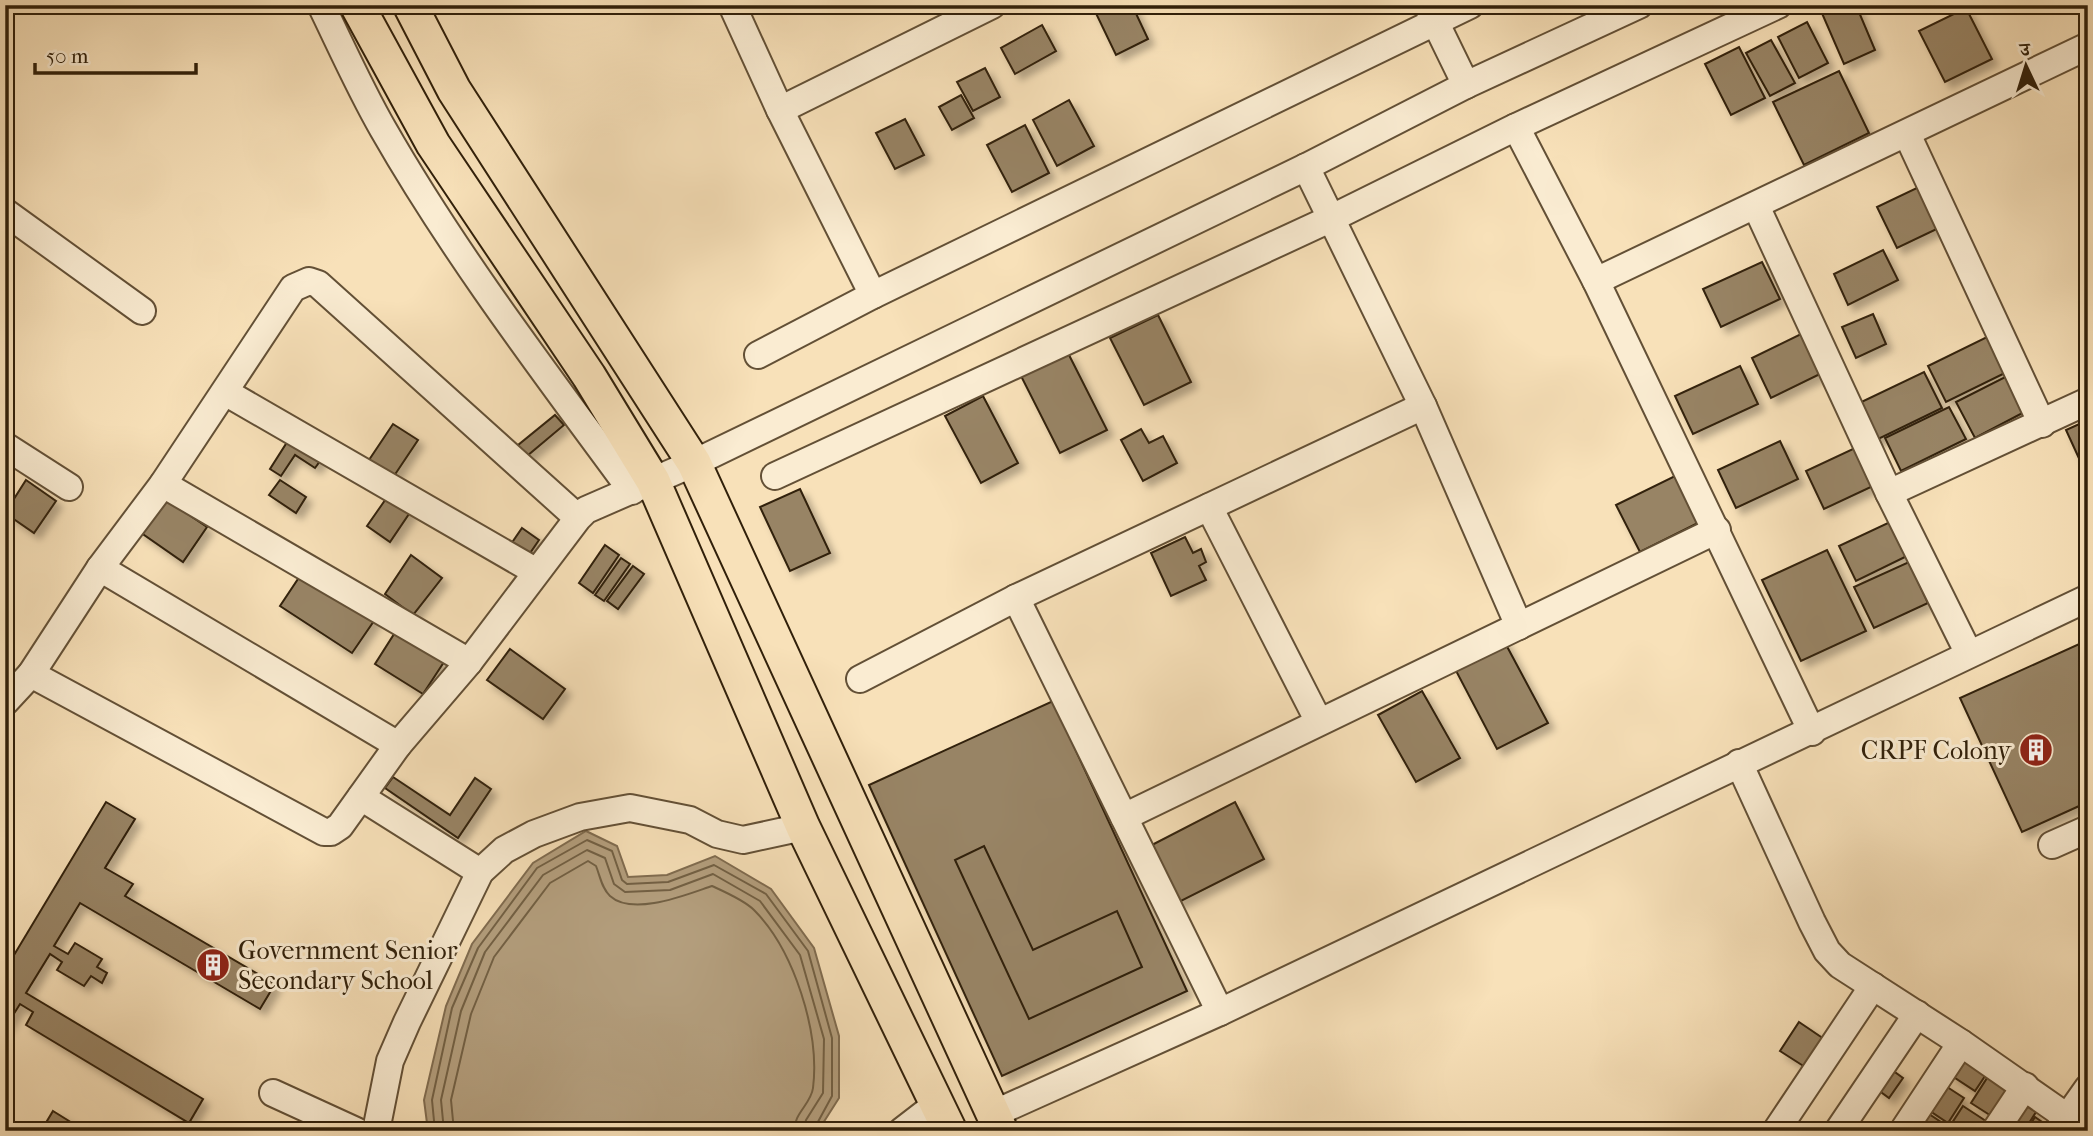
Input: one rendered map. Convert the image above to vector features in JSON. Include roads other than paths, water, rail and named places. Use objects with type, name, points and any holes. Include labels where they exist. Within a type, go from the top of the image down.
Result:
[{"type":"main road","points":[[357,5],[433,144],[589,376],[944,1117]]},
{"type":"main road","points":[[410,5],[454,90],[694,463],[997,1122]]},
{"type":"street","points":[[321,5],[382,128],[432,208],[549,378],[642,486]]},
{"type":"street","points":[[732,5],[780,110],[873,295]]},
{"type":"street","points":[[758,355],[1431,14],[1470,5]]},
{"type":"street","points":[[578,518],[318,284],[309,281],[293,288],[163,484],[14,689],[324,832],[336,830],[398,745],[468,662],[535,571],[586,510],[694,463],[1306,167],[1466,85],[1490,77],[1639,5]]},
{"type":"street","points":[[775,476],[1330,219],[1516,127],[1778,5]]},
{"type":"street","points":[[780,110],[981,7]]},
{"type":"street","points":[[1431,14],[1466,85]]},
{"type":"street","points":[[1596,281],[2088,46]]},
{"type":"street","points":[[1516,127],[1596,281],[1812,732]]},
{"type":"street","points":[[1907,134],[2042,424]]},
{"type":"street","points":[[1306,167],[1423,406],[1519,626]]},
{"type":"street","points":[[1756,206],[1889,494],[1969,654]]},
{"type":"street","points":[[5,212],[142,311]]},
{"type":"street","points":[[225,392],[535,571]]},
{"type":"street","points":[[1889,494],[2088,401]]},
{"type":"street","points":[[860,679],[1016,598],[1423,406]]},
{"type":"street","points":[[5,446],[69,487]]},
{"type":"street","points":[[163,484],[468,662]]},
{"type":"street","points":[[1209,507],[1319,722]]},
{"type":"street","points":[[1124,817],[1717,530]]},
{"type":"street","points":[[100,568],[398,745]]},
{"type":"street","points":[[1016,598],[1220,1012]]},
{"type":"street","points":[[997,1122],[1220,1012],[1739,763],[1812,732],[2088,598]]},
{"type":"street","points":[[1739,763],[1827,951],[1840,965],[2025,1086],[2063,1124],[2088,1088]]},
{"type":"street","points":[[361,797],[480,872]]},
{"type":"street","points":[[376,1131],[390,1061],[457,914],[480,872],[504,850],[534,834],[580,817],[630,808],[690,820],[717,834],[743,840],[803,827]]},
{"type":"street","points":[[2052,845],[2088,829]]},
{"type":"street","points":[[1776,1131],[1873,986]]},
{"type":"street","points":[[1838,1131],[1917,1014]]},
{"type":"street","points":[[1903,1131],[1961,1043]]},
{"type":"street","points":[[1995,1131],[2025,1086]]},
{"type":"street","points":[[273,1093],[356,1131]]},
{"type":"street","points":[[902,1131],[944,1117]]},
{"type":"water","points":[[586,831],[617,846],[628,877],[667,875],[715,856],[771,889],[814,948],[839,1036],[839,1098],[818,1131],[428,1131],[424,1100],[446,1006],[472,944],[533,863]]},
{"type":"place","name":"CRPF Colony","points":[[2036,750]]},
{"type":"place","name":"Government Senior Secondary School","points":[[213,965]]}]
